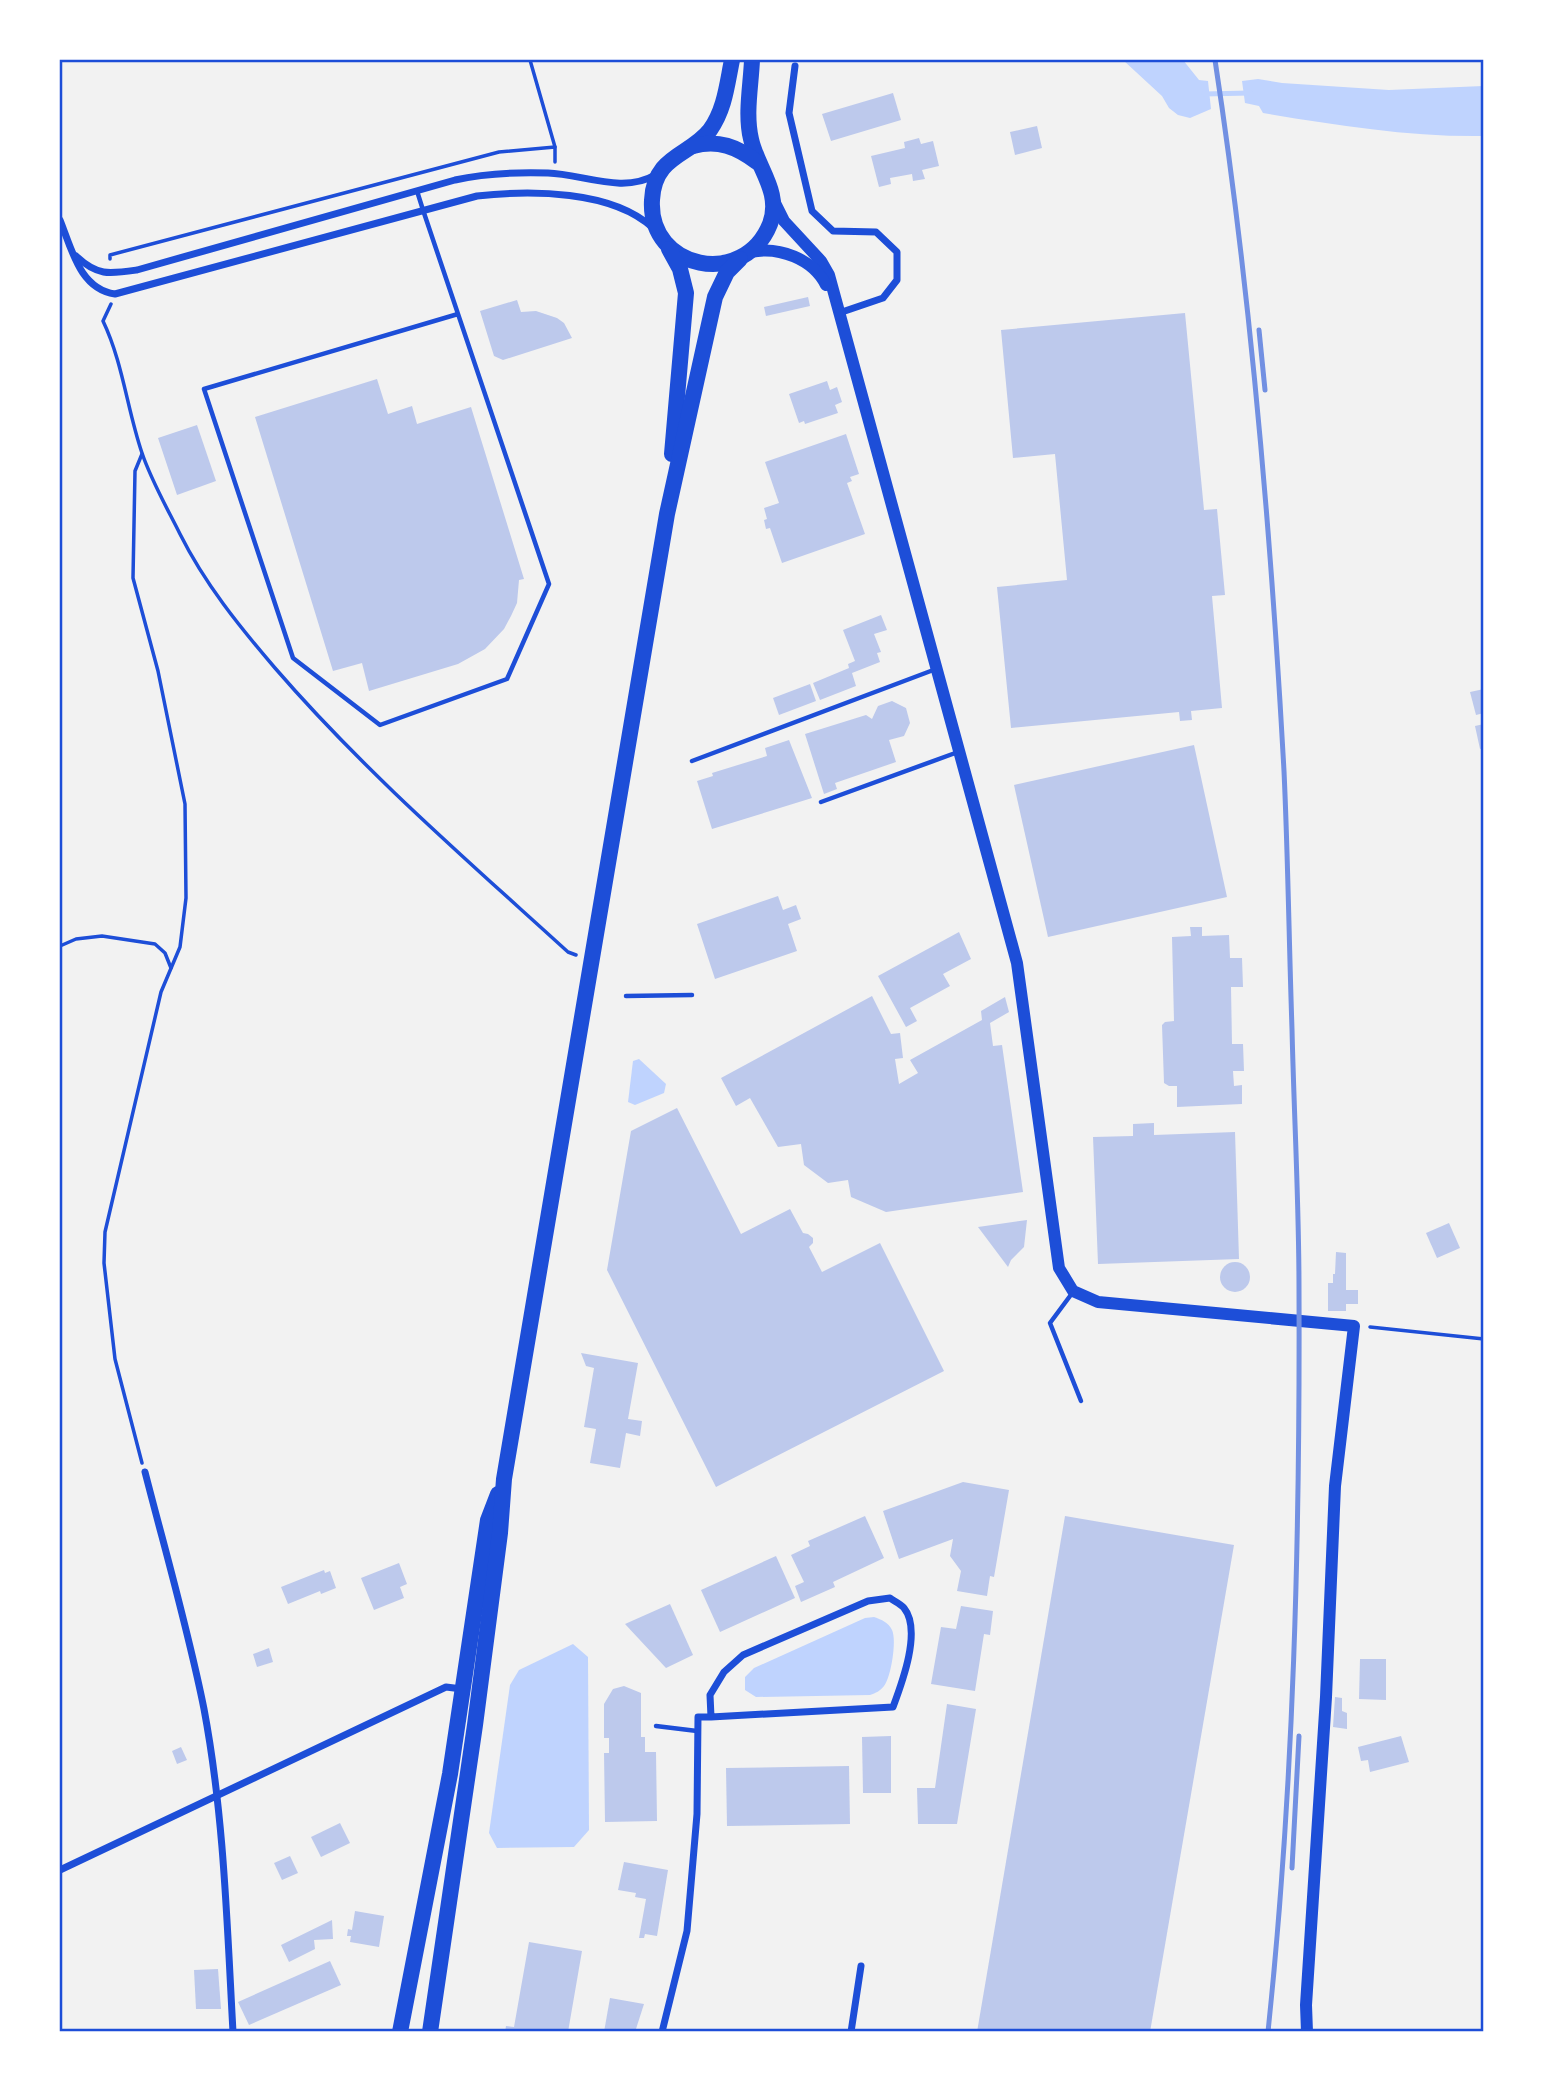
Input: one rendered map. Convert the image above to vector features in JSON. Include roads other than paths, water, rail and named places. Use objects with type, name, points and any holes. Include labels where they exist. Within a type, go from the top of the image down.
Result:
[{"type":"main road","points":[[667,514],[685,293],[680,269],[653,219],[654,185],[661,170],[673,157],[709,132],[722,110],[732,60]]},
{"type":"main road","points":[[752,60],[750,137],[757,162]]},
{"type":"main road","points":[[430,2032],[475,1725],[500,1533],[504,1479],[667,514],[715,297],[727,272],[764,237],[771,220],[774,200],[768,177],[757,162],[743,151],[721,143],[703,143],[687,148]]},
{"type":"main road","points":[[663,239],[678,255],[704,264],[723,264],[745,255]]},
{"type":"main road","points":[[400,2032],[450,1774],[488,1520],[504,1479]]},
{"type":"street","points":[[795,66],[789,113],[812,211],[833,231],[876,232],[897,252],[897,279],[883,298],[837,308]]},
{"type":"street","points":[[73,254],[99,273],[117,273],[137,270],[484,174],[555,173],[620,183],[648,178],[661,170]]},
{"type":"street","points":[[60,220],[73,254],[93,287],[115,294],[423,210],[505,193],[566,195],[631,213],[647,222],[663,239]]},
{"type":"street","points":[[774,200],[784,221],[821,261],[829,275],[1017,963],[1059,1268],[1073,1292],[1098,1302],[1354,1325],[1335,1486],[1326,1698],[1306,2005],[1307,2032]]},
{"type":"street","points":[[745,255],[774,251],[800,259],[813,267],[822,278],[837,308]]},
{"type":"street","points":[[145,1472],[190,1644],[204,1710],[217,1795],[233,2032]]},
{"type":"street","points":[[662,2032],[687,1931],[697,1814],[698,1717],[710,1717],[893,1707],[904,1680],[912,1632],[905,1609],[890,1598],[868,1601],[743,1656],[724,1672],[710,1695],[710,1717]]},
{"type":"street","points":[[60,1870],[446,1688],[462,1689]]},
{"type":"street","points":[[851,2032],[861,1966]]},
{"type":"lane","points":[[416,191],[550,583],[507,679],[380,725],[293,658],[204,389],[458,314]]},
{"type":"lane","points":[[692,761],[936,669]]},
{"type":"lane","points":[[821,802],[959,752]]},
{"type":"lane","points":[[626,996],[692,995]]},
{"type":"lane","points":[[1073,1292],[1050,1323],[1081,1401]]},
{"type":"lane","points":[[656,1726],[698,1731]]},
{"type":"water","points":[[1123,60],[1183,60],[1199,80],[1208,81],[1211,109],[1190,118],[1178,115],[1169,108],[1162,96]]},
{"type":"water","points":[[1258,79],[1389,90],[1483,86],[1483,136],[1400,132],[1263,113],[1259,106],[1245,103],[1242,81]]},
{"type":"water","points":[[639,1059],[666,1084],[664,1093],[635,1105],[628,1102],[633,1061]]},
{"type":"water","points":[[874,1617],[889,1625],[894,1642],[887,1682],[878,1692],[870,1695],[756,1697],[745,1690],[745,1677],[754,1668],[865,1618]]},
{"type":"water","points":[[573,1644],[588,1657],[589,1830],[574,1847],[497,1848],[489,1833],[510,1685],[519,1670]]},
{"type":"waterway","points":[[1204,94],[1250,93]]},
{"type":"railway","points":[[1215,60],[1249,326],[1273,593],[1285,803],[1298,1223],[1299,1381],[1294,1660],[1284,1846],[1268,2032]]},
{"type":"railway","points":[[1259,330],[1265,390]]},
{"type":"railway","points":[[1292,1868],[1299,1736]]}]
